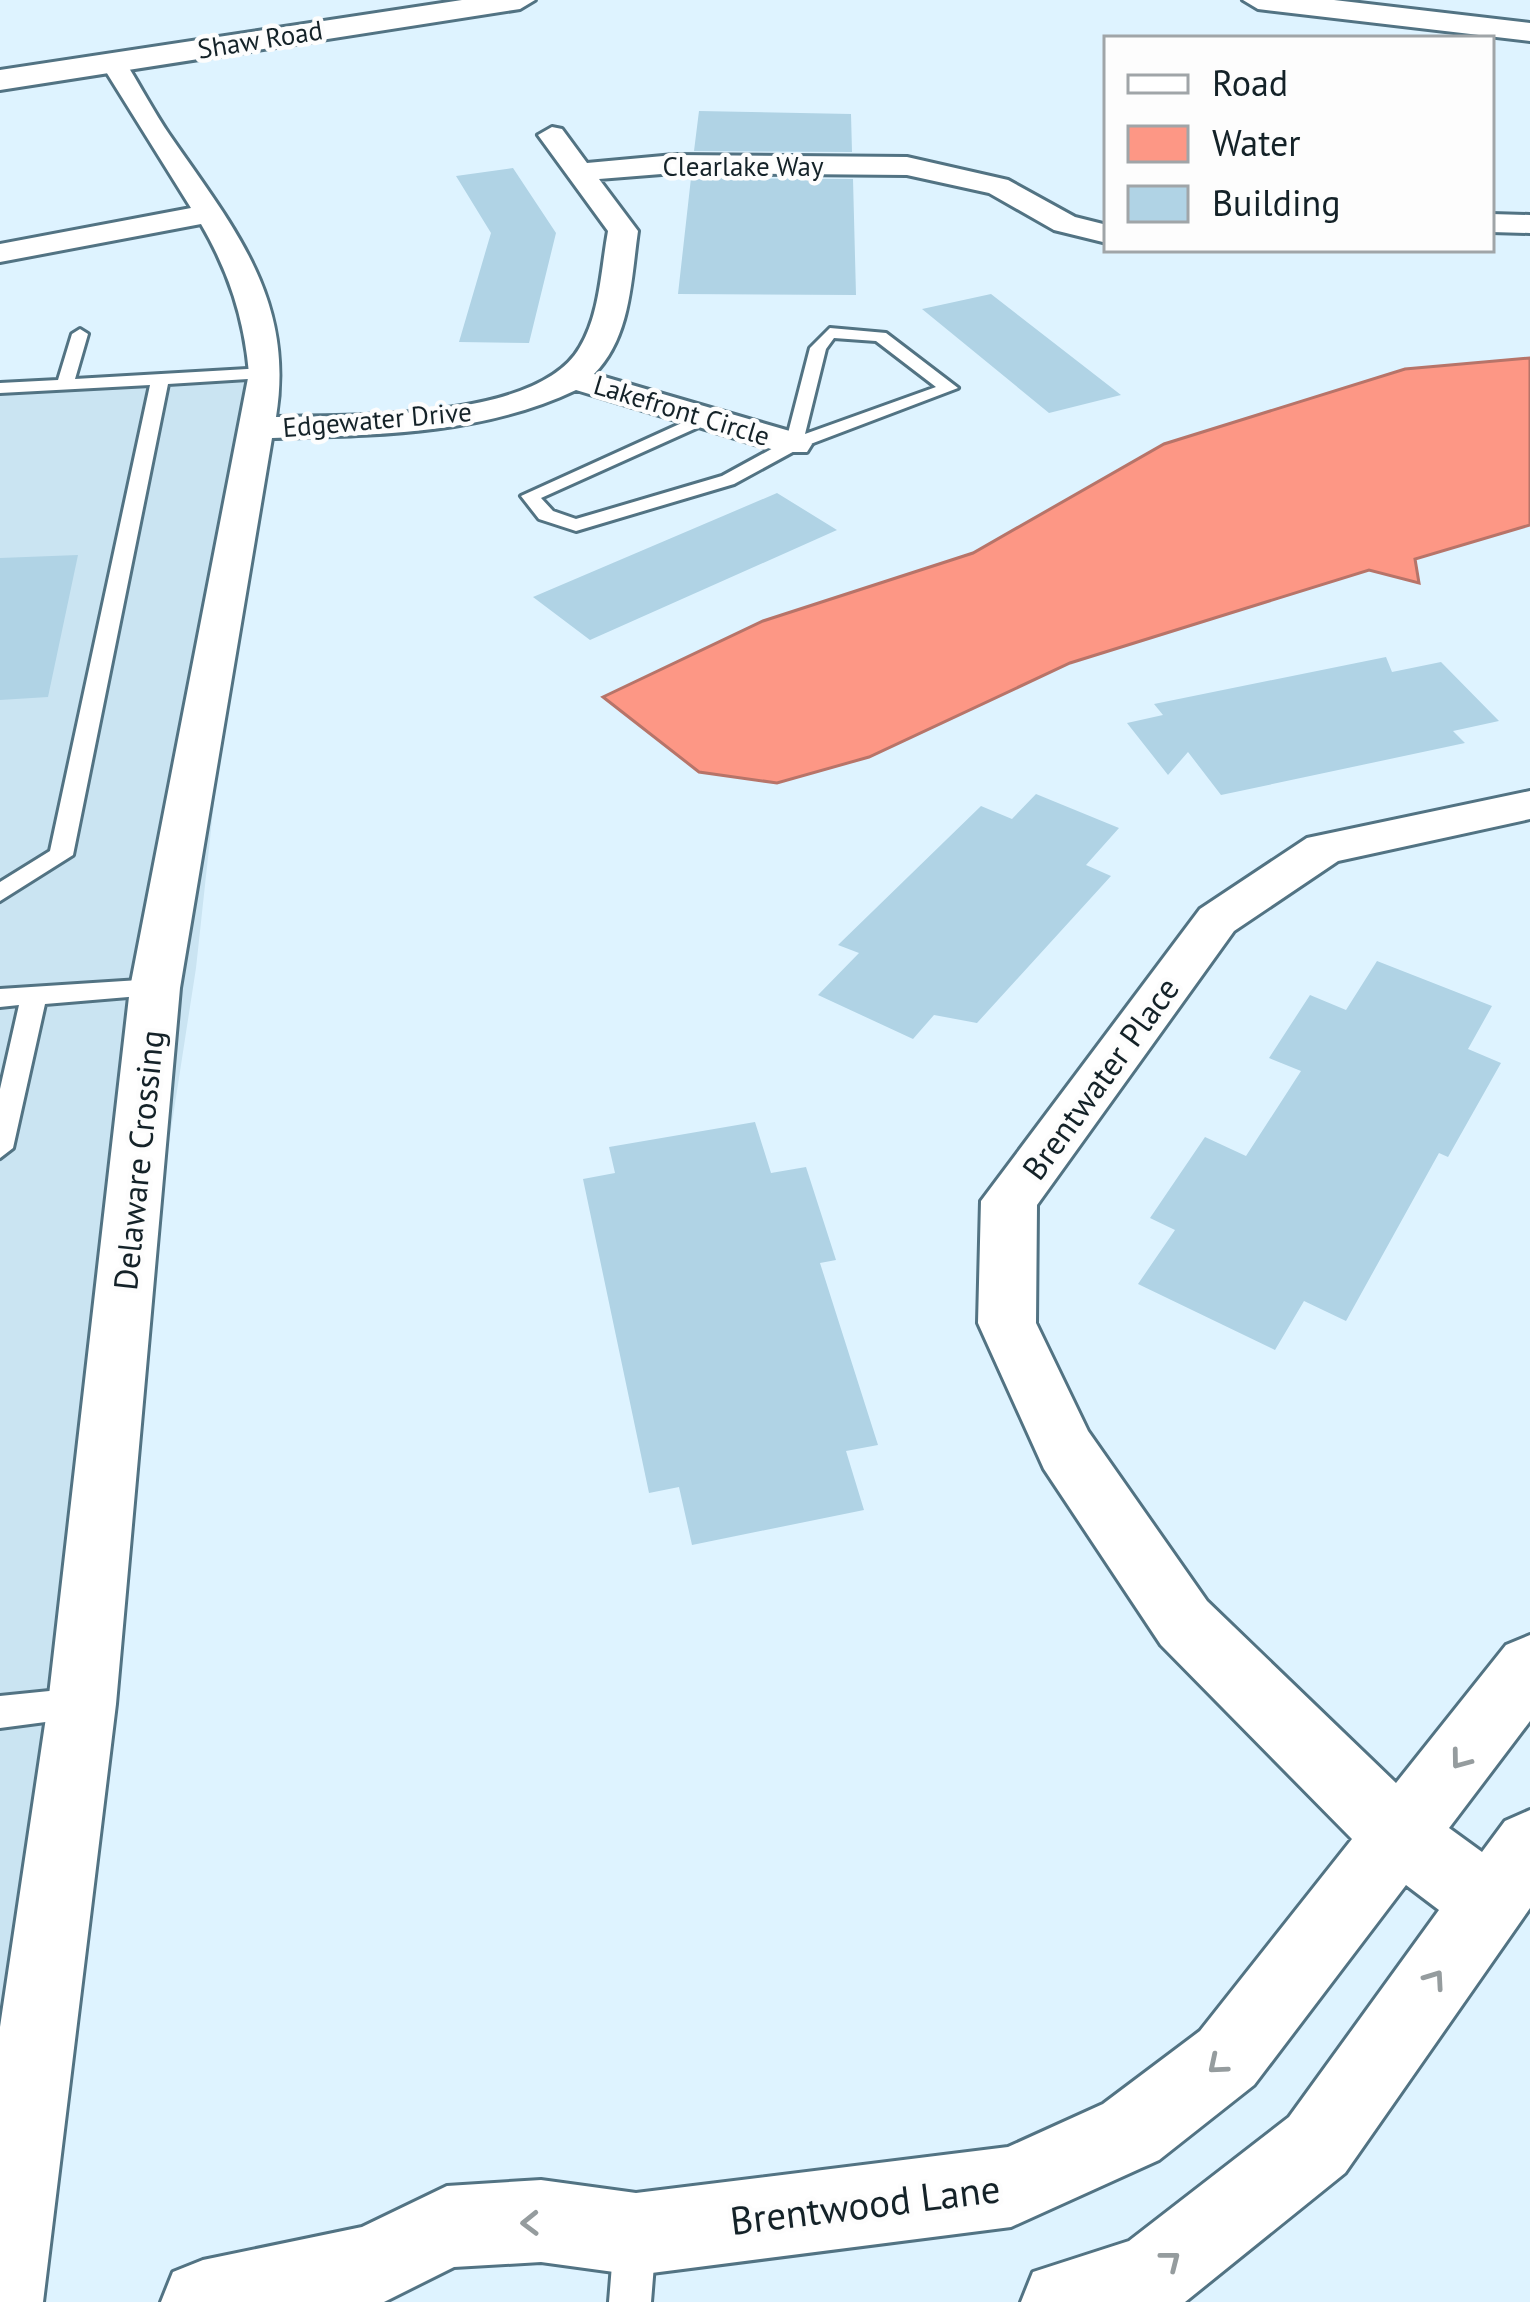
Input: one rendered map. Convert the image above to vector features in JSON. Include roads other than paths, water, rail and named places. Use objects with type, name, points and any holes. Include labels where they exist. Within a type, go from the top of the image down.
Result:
[{"type":"main road","name":"Shaw Road","points":[[0,80],[520,0]]},
{"type":"main road","points":[[1258,0],[1530,32]]},
{"type":"street","name":"Delaware Crossing","points":[[1,2302],[82,1704],[155,988],[266,374],[262,317],[245,273],[136,111],[113,62]]},
{"type":"street","points":[[552,135],[623,232],[607,322],[590,360],[569,377]]},
{"type":"street","name":"Clearlake Way","points":[[579,172],[674,164],[907,166],[998,186],[1065,224],[1104,234]]},
{"type":"street","points":[[0,253],[209,214]]},
{"type":"street","points":[[1494,223],[1530,224]]},
{"type":"street","name":"Lakefront Circle","points":[[569,377],[794,444]]},
{"type":"street","name":"Edgewater Drive","points":[[256,428],[447,418],[554,389],[569,377]]},
{"type":"street","name":"Brentwater Place","points":[[1510,1874],[1402,1838],[1184,1623],[1066,1450],[1007,1323],[1009,1201],[1217,920],[1323,849],[1530,805]]},
{"type":"street","name":"Brentwood Lane","points":[[203,2302],[369,2284],[447,2227],[541,2221],[633,2268],[1011,2187],[1131,2132],[1227,2058],[1530,1667]]},
{"type":"street","points":[[1063,2302],[1150,2276],[1317,2145],[1510,1874]]},
{"type":"lane","points":[[706,417],[530,496],[546,515],[576,525],[728,480],[794,444],[949,388],[880,336],[830,333],[818,348],[794,444]]},
{"type":"lane","points":[[65,384],[80,334]]},
{"type":"lane","points":[[0,388],[266,374]]},
{"type":"lane","points":[[0,893],[61,855],[160,379]]},
{"type":"lane","points":[[0,998],[155,988]]},
{"type":"lane","points":[[0,1148],[34,996]]},
{"type":"lane","points":[[0,1712],[82,1704]]},
{"type":"water","points":[[1530,358],[1530,525],[1415,559],[1419,583],[1369,570],[1070,663],[869,757],[777,783],[699,772],[603,697],[763,621],[973,553],[1164,444],[1405,369]]}]
